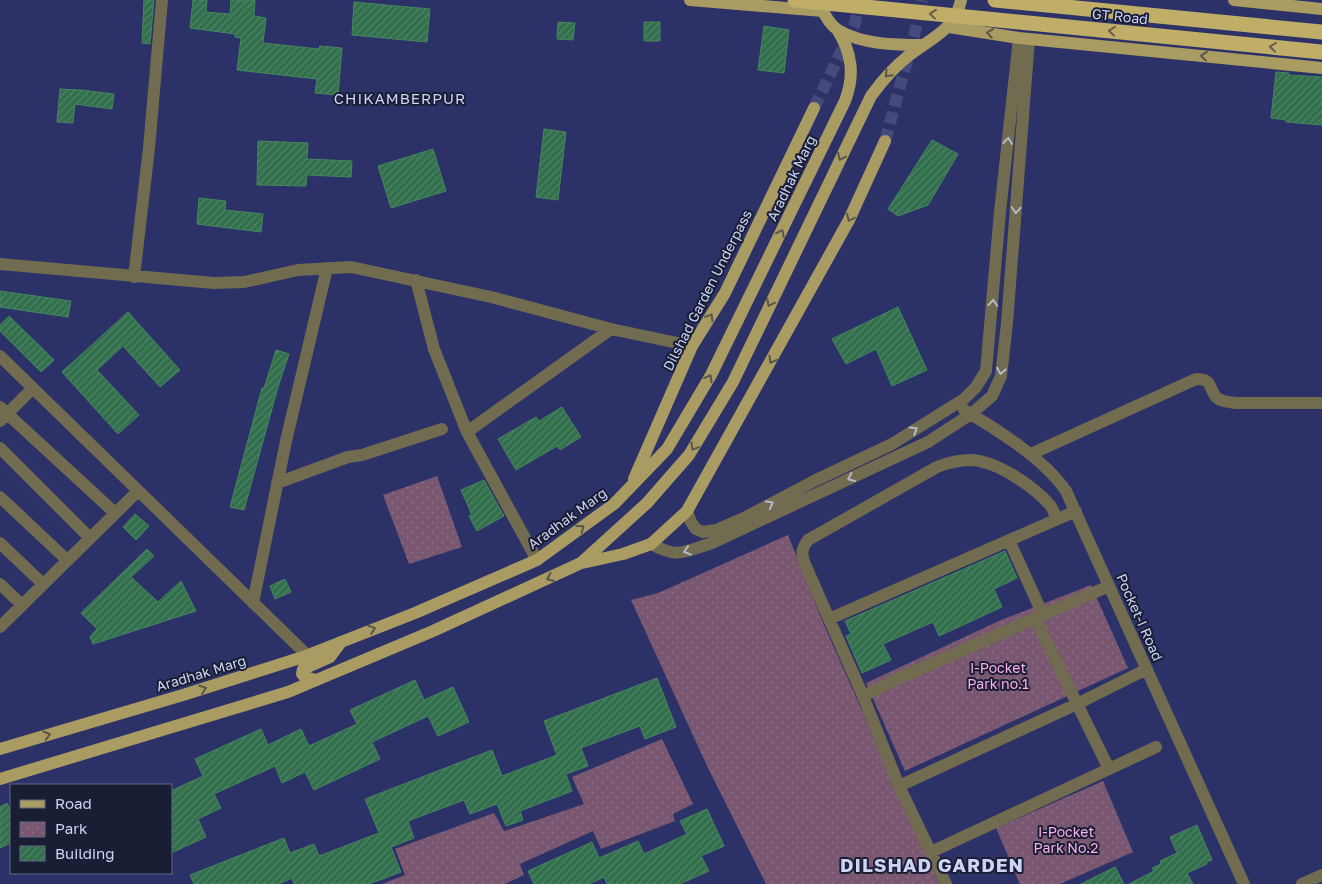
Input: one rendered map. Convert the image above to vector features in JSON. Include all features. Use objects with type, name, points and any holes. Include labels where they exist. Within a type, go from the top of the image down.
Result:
[{"type":"highway","name":"GT Road","points":[[795,0],[1322,52]]},
{"type":"highway","name":"GT Road","points":[[995,0],[1322,32]]},
{"type":"main road","points":[[690,0],[821,6]]},
{"type":"main road","points":[[581,563],[647,503],[689,455],[733,382],[871,96],[895,67],[949,27],[957,13],[961,0]]},
{"type":"main road","points":[[1234,0],[1322,9]]},
{"type":"main road","name":"Aradhak Marg","points":[[0,749],[183,696],[307,655],[415,613],[537,560],[614,504],[668,449],[712,375],[845,101],[849,91],[852,70],[847,48],[821,6]]},
{"type":"main road","points":[[949,27],[1024,38],[1322,68]]},
{"type":"main road","points":[[837,30],[871,41],[891,44],[925,45]]},
{"type":"main road","name":"Dilshad Garden Underpass","points":[[630,488],[692,346],[724,293],[814,108]]},
{"type":"main road","points":[[0,779],[288,692],[433,631],[581,563],[623,554],[651,544],[687,511],[850,220],[885,141]]},
{"type":"main road","points":[[316,680],[305,677],[302,674],[303,670],[330,656],[341,642]]},
{"type":"street","points":[[134,276],[149,148],[162,0]]},
{"type":"street","points":[[711,538],[744,518],[814,481],[892,444],[955,405],[970,393],[986,371],[1000,212],[1024,38]]},
{"type":"street","points":[[651,544],[670,554],[678,554],[928,442],[971,414],[992,396],[1001,376],[1007,323],[1024,38]]},
{"type":"street","points":[[0,264],[214,283],[244,282],[298,270],[352,267],[491,297],[611,329],[692,346]]},
{"type":"street","points":[[253,603],[286,441],[327,268]]},
{"type":"street","points":[[416,280],[434,349],[467,432],[537,560]]},
{"type":"street","points":[[467,432],[611,329]]},
{"type":"street","points":[[0,356],[307,655]]},
{"type":"street","points":[[1031,454],[1196,379],[1204,379],[1210,384],[1216,397],[1222,401],[1236,403],[1322,402]]},
{"type":"street","points":[[33,388],[2,414],[115,513]]},
{"type":"street","name":"Pocket-I Road","points":[[955,405],[1031,454],[1056,476],[1066,491],[1244,884]]},
{"type":"street","points":[[277,483],[348,457],[362,455],[442,429]]},
{"type":"street","points":[[0,448],[90,538]]},
{"type":"street","points":[[867,456],[874,467]]},
{"type":"street","points":[[946,884],[899,786],[863,696],[802,554],[803,548],[808,540],[937,467],[948,463],[971,460],[989,463],[1026,484],[1050,506],[1057,519]]},
{"type":"street","points":[[0,627],[138,491]]},
{"type":"street","points":[[0,498],[68,560]]},
{"type":"street","points":[[687,511],[696,529],[711,538]]},
{"type":"street","points":[[830,619],[1076,511]]},
{"type":"street","points":[[1009,540],[1039,617],[1077,704],[1109,769]]},
{"type":"street","points":[[0,543],[44,584]]},
{"type":"street","points":[[0,584],[22,605]]},
{"type":"street","points":[[863,696],[896,679],[1110,586]]},
{"type":"street","points":[[899,786],[1077,704],[1147,669]]},
{"type":"street","points":[[931,852],[1156,747]]},
{"type":"street","points":[[1302,884],[1322,875]]},
{"type":"green space","points":[[437,476],[462,547],[409,564],[383,495]]},
{"type":"green space","points":[[788,535],[824,625],[939,884],[766,884],[707,766],[631,600],[658,593]]},
{"type":"green space","name":"I-Pocket Park no.1","points":[[1091,585],[1128,668],[905,771],[866,683],[1001,620]]},
{"type":"green space","points":[[662,739],[693,804],[673,814],[675,821],[601,849],[593,831],[520,864],[524,875],[505,884],[382,884],[405,875],[395,849],[494,813],[504,831],[584,804],[572,777]]},
{"type":"green space","name":"I-Pocket Park No.2","points":[[1103,781],[1133,852],[1060,884],[1020,884],[996,828]]},
{"type":"building","points":[[144,0],[154,0],[150,44],[142,43]]},
{"type":"building","points":[[193,0],[207,0],[206,12],[230,14],[231,0],[255,0],[254,16],[266,18],[263,43],[319,49],[320,46],[342,48],[338,95],[315,93],[317,79],[237,70],[241,38],[235,37],[235,34],[190,28]]},
{"type":"building","points":[[354,2],[430,9],[427,42],[352,35]]},
{"type":"building","points":[[558,22],[575,23],[573,40],[557,39]]},
{"type":"building","points":[[644,22],[660,22],[660,41],[644,41]]},
{"type":"building","points":[[764,26],[789,30],[784,73],[758,70]]},
{"type":"building","points":[[1276,72],[1289,73],[1289,75],[1322,77],[1322,125],[1286,122],[1286,120],[1271,118]]},
{"type":"building","points":[[60,89],[114,94],[112,109],[75,104],[73,123],[57,122]]},
{"type":"building","points":[[544,129],[566,132],[558,200],[536,197]]},
{"type":"building","points":[[932,140],[958,154],[928,205],[898,216],[888,209]]},
{"type":"building","points":[[258,141],[308,143],[307,159],[352,161],[351,177],[307,175],[306,186],[257,185]]},
{"type":"building","points":[[433,149],[446,191],[391,208],[378,166]]},
{"type":"building","points":[[199,198],[226,201],[225,210],[263,214],[261,232],[197,224]]},
{"type":"building","points":[[0,291],[71,301],[68,317],[0,307]]},
{"type":"building","points":[[898,307],[927,370],[892,386],[876,349],[846,364],[832,339]]},
{"type":"building","points":[[128,312],[180,370],[160,387],[123,346],[97,370],[139,415],[118,434],[62,372]]},
{"type":"building","points":[[9,316],[54,360],[41,372],[0,331],[0,325]]},
{"type":"building","points":[[276,350],[289,354],[244,510],[230,507],[262,388],[264,388]]},
{"type":"building","points":[[562,407],[581,437],[560,450],[557,446],[516,470],[498,439],[536,417],[539,421]]},
{"type":"building","points":[[484,480],[504,516],[477,531],[469,516],[472,515],[461,490]]},
{"type":"building","points":[[135,514],[149,526],[136,540],[123,527]]},
{"type":"building","points":[[147,549],[154,556],[131,577],[158,602],[181,581],[196,611],[93,644],[90,637],[97,629],[81,613]]},
{"type":"building","points":[[1005,551],[1017,578],[994,589],[1002,607],[939,636],[933,622],[883,644],[891,660],[862,673],[846,636],[851,634],[845,621]]},
{"type":"building","points":[[285,579],[291,592],[275,599],[270,586]]},
{"type":"building","points":[[657,678],[676,727],[645,739],[640,726],[581,748],[588,766],[566,774],[572,791],[520,811],[523,820],[506,826],[497,804],[470,814],[464,800],[408,821],[414,838],[391,847],[401,872],[369,884],[294,884],[292,878],[279,884],[194,884],[190,875],[284,838],[290,853],[314,844],[319,856],[379,833],[365,799],[492,750],[502,776],[557,755],[544,721]]},
{"type":"building","points":[[415,680],[424,700],[453,687],[469,722],[438,736],[428,716],[372,742],[380,759],[314,790],[305,772],[282,783],[275,766],[214,794],[221,808],[198,819],[206,837],[172,853],[172,791],[203,776],[195,759],[261,729],[268,745],[301,729],[309,746],[357,724],[350,710]]},
{"type":"building","points":[[7,803],[10,810],[10,843],[0,848],[0,807]]},
{"type":"building","points":[[707,809],[724,846],[701,856],[709,871],[680,884],[607,884],[604,877],[589,884],[534,884],[528,871],[592,842],[599,858],[638,841],[644,854],[687,834],[680,821]]},
{"type":"building","points":[[1197,825],[1212,860],[1187,873],[1193,884],[1129,884],[1154,871],[1152,868],[1161,864],[1160,861],[1177,853],[1170,837]]},
{"type":"building","points":[[1115,867],[1124,884],[1081,884]]},
{"type":"tunnel","points":[[814,108],[855,23],[860,0]]},
{"type":"tunnel","points":[[885,141],[922,0]]},
{"type":"district","name":"CHIKAMBERPUR","points":[[400,98]]},
{"type":"district","name":"DILSHAD GARDEN","points":[[932,864]]}]
